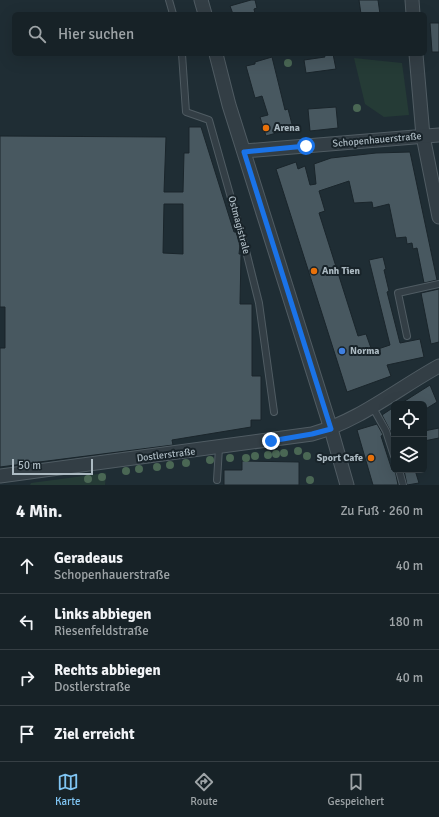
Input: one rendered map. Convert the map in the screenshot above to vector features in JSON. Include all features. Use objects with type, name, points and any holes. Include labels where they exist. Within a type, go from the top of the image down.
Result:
[{"type":"street","points":[[201,0],[204,12]]},
{"type":"street","points":[[412,0],[413,12]]},
{"type":"street","points":[[217,56],[229,105],[331,429],[347,485]]},
{"type":"street","points":[[416,56],[423,136],[439,217]]},
{"type":"street","name":"Schopenhauerstraße","points":[[244,152],[439,135]]},
{"type":"street","name":"Dostlerstraße","points":[[0,476],[219,448],[312,434],[331,429],[439,366]]},
{"type":"lane","points":[[169,0],[172,12]]},
{"type":"lane","name":"Ostmagistrale","points":[[182,56],[186,112],[209,120],[246,251],[259,303],[274,412]]},
{"type":"lane","points":[[407,336],[398,293],[439,284]]},
{"type":"lane","points":[[372,406],[386,431],[391,447]]},
{"type":"lane","points":[[218,480],[219,448]]},
{"type":"lane","points":[[399,473],[404,485]]},
{"type":"green space","points":[[354,58],[402,63],[409,115],[384,117],[365,104]]},
{"type":"green space","points":[[106,473],[105,485],[30,485],[31,483]]},
{"type":"building","points":[[255,0],[257,8],[254,9],[255,12],[232,12],[230,6]]},
{"type":"building","points":[[359,0],[378,0],[380,12],[361,12]]},
{"type":"building","points":[[430,23],[439,23],[439,52],[432,52]]},
{"type":"building","points":[[333,56],[336,69],[306,73],[304,60]]},
{"type":"building","points":[[272,57],[285,110],[288,109],[293,128],[266,136],[260,117],[268,115],[262,96],[255,98],[246,66]]},
{"type":"building","points":[[336,107],[338,128],[310,131],[308,109]]},
{"type":"building","points":[[189,127],[201,127],[234,232],[236,232],[240,245],[240,304],[252,304],[252,376],[261,376],[261,420],[251,420],[251,427],[172,440],[173,445],[0,467],[0,348],[5,348],[5,307],[0,307],[0,136],[166,137],[164,192],[183,192],[184,153],[189,153]],"holes":[[[164,204],[183,204],[183,254],[163,253]]]},
{"type":"building","points":[[410,152],[437,280],[424,283],[417,248],[413,249],[412,243],[407,244],[406,237],[396,238],[389,204],[373,208],[372,202],[354,203],[349,181],[319,191],[325,211],[319,213],[358,336],[366,334],[372,351],[390,345],[369,260],[383,257],[386,269],[384,270],[389,291],[387,292],[400,343],[420,339],[424,357],[387,365],[391,376],[347,392],[276,169],[296,162],[298,169],[305,166],[310,185],[316,184],[314,164],[331,158],[376,153]]},
{"type":"building","points":[[439,289],[439,342],[431,344],[421,293]]},
{"type":"building","points":[[430,385],[437,402],[427,408],[427,401],[405,401]]},
{"type":"building","points":[[391,409],[391,432],[382,415]]},
{"type":"building","points":[[377,424],[383,435],[381,436],[391,467],[391,473],[396,473],[398,485],[373,485],[357,430]]},
{"type":"building","points":[[439,428],[439,438],[427,440],[427,430]]},
{"type":"building","points":[[242,461],[299,462],[299,485],[224,485],[224,470],[242,470]]},
{"type":"building","points":[[405,473],[416,473],[419,483],[407,485]]},
{"type":"place","name":"Arena","points":[[266,128]]},
{"type":"place","name":"Anh Tien","points":[[314,271]]},
{"type":"place","name":"Norma","points":[[342,351]]},
{"type":"place","name":"Sport Cafe","points":[[371,458]]},
{"type":"route","points":[[271,441],[331,429],[244,152],[306,146]]}]
